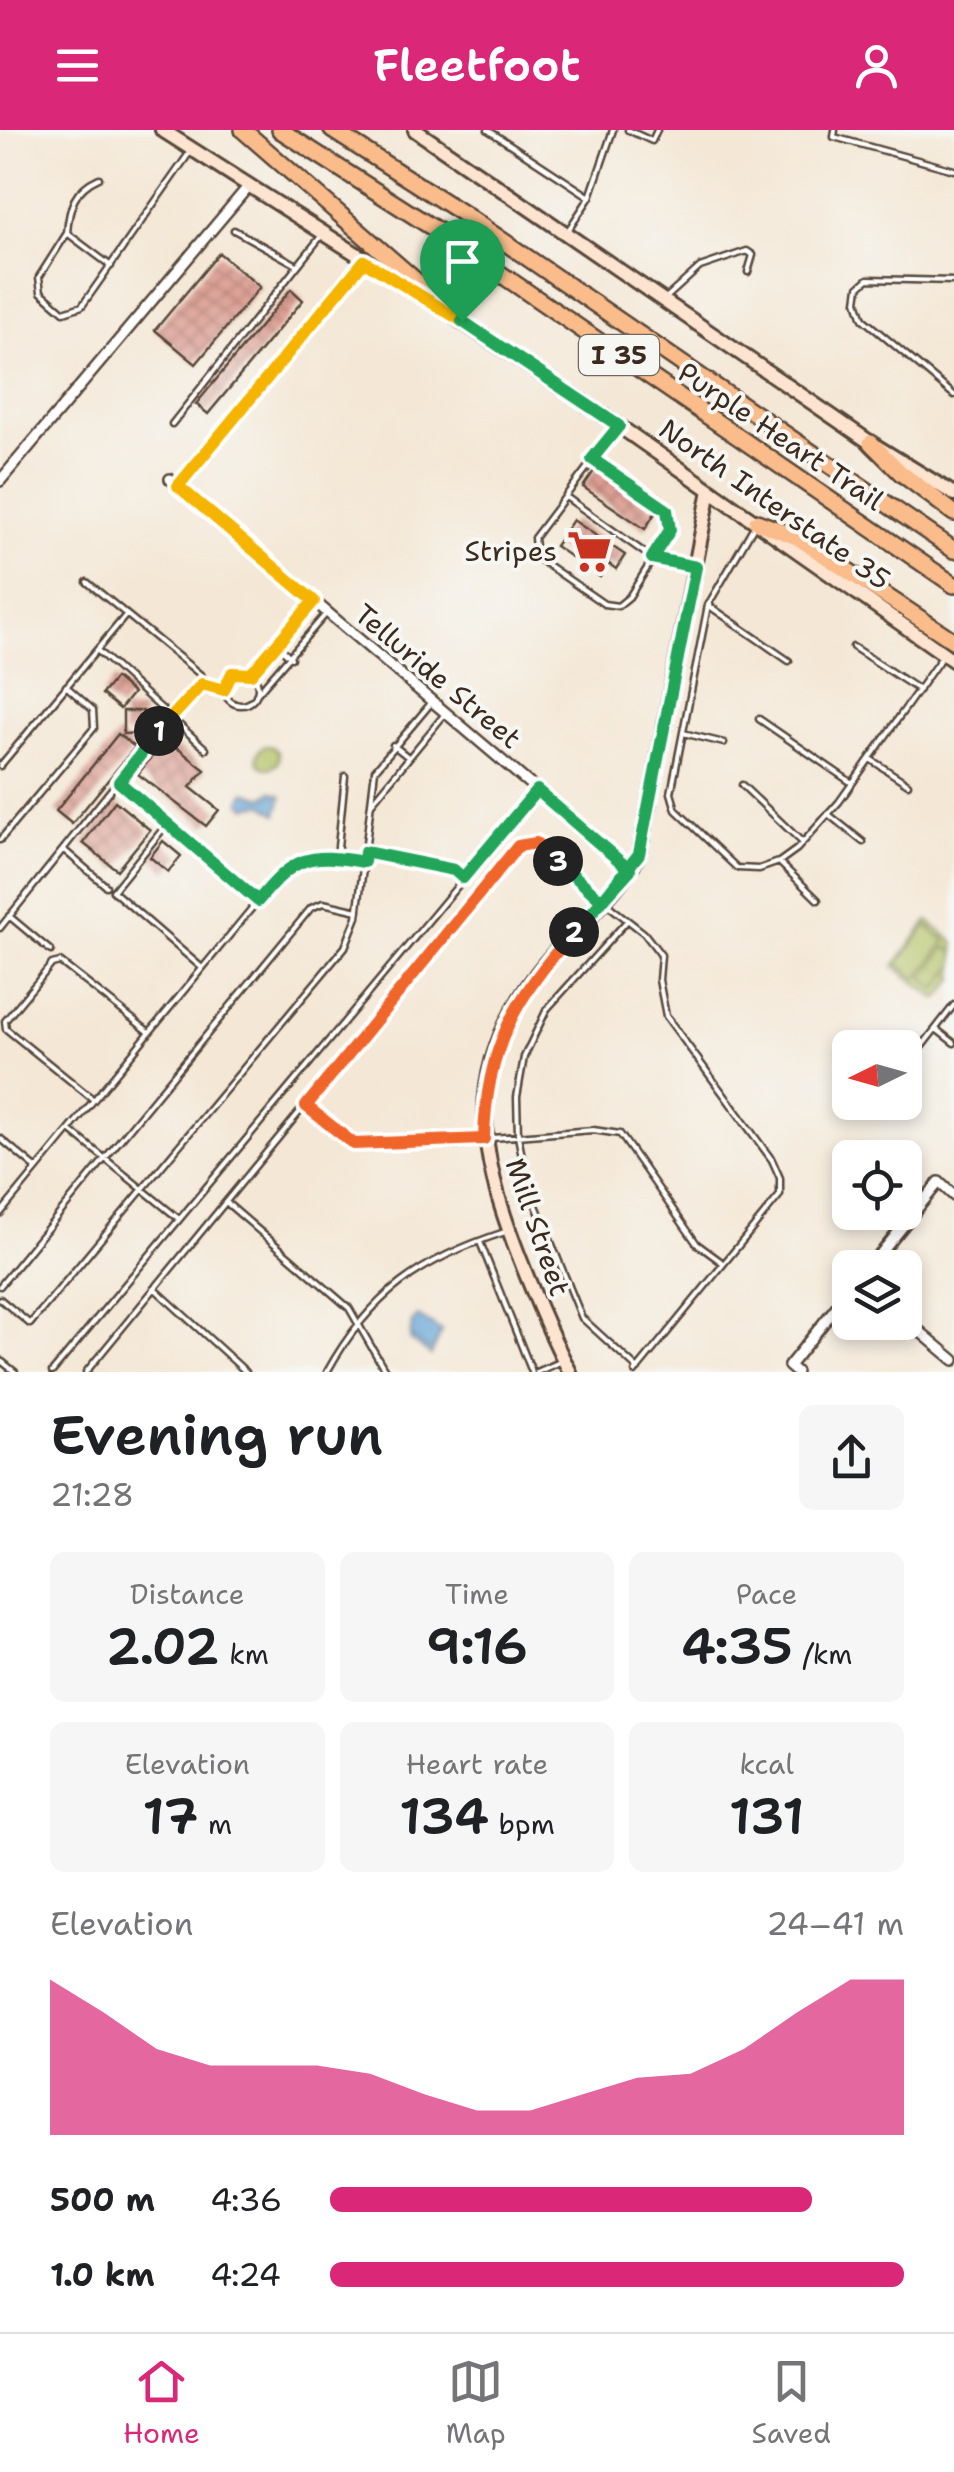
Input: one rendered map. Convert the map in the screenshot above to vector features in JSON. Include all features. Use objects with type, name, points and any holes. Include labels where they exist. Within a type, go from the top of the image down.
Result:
[{"type":"highway","points":[[243,130],[462,321]]},
{"type":"highway","name":"Purple Heart Trail","points":[[280,130],[441,233],[954,586]]},
{"type":"highway","name":"Purple Heart Trail","points":[[332,130],[465,216],[954,550]]},
{"type":"highway","points":[[871,443],[901,473],[954,513]]},
{"type":"highway","points":[[756,522],[797,537],[951,652]]},
{"type":"main road","name":"North Interstate 35","points":[[162,130],[247,188],[462,321],[756,522]]},
{"type":"main road","points":[[415,130],[435,136],[664,301],[871,443],[954,494]]},
{"type":"main road","name":"Mill Street","points":[[567,1366],[492,1188],[484,1139],[488,1082],[515,1005],[537,972],[630,870],[644,834],[710,490]]},
{"type":"street","points":[[0,481],[247,188]]},
{"type":"street","name":"Telluride Street","points":[[364,261],[174,482],[630,870]]},
{"type":"street","points":[[883,1250],[938,1182],[954,1196]]},
{"type":"street","points":[[796,1372],[789,1366],[832,1312]]},
{"type":"street","points":[[922,1333],[954,1360]]},
{"type":"lane","points":[[488,130],[590,197]]},
{"type":"lane","points":[[567,232],[590,197],[612,130]]},
{"type":"lane","points":[[628,130],[652,141],[657,130]]},
{"type":"lane","points":[[835,130],[834,136],[954,170]]},
{"type":"lane","points":[[99,178],[86,183],[74,198],[68,233],[39,278],[41,292],[64,312],[82,306],[193,148]]},
{"type":"lane","points":[[234,230],[297,265]]},
{"type":"lane","points":[[68,233],[111,266]]},
{"type":"lane","points":[[172,424],[322,234]]},
{"type":"lane","points":[[664,301],[700,266],[747,251],[752,255],[748,272]]},
{"type":"lane","points":[[954,281],[868,279],[859,286],[857,301],[863,320],[954,396]]},
{"type":"lane","points":[[592,459],[667,510],[670,530],[629,596],[618,606],[604,604],[536,557],[534,538],[592,459],[619,426]]},
{"type":"lane","points":[[566,496],[652,558],[696,567]]},
{"type":"lane","points":[[756,522],[708,605],[671,793],[676,810],[737,868],[759,869],[780,862],[802,842],[852,784],[918,690],[951,652]]},
{"type":"lane","points":[[0,928],[170,716],[202,684],[202,676],[87,582]]},
{"type":"lane","points":[[251,674],[314,601]]},
{"type":"lane","points":[[708,605],[789,661]]},
{"type":"lane","points":[[202,684],[224,690],[236,704],[248,703],[328,612]]},
{"type":"lane","points":[[0,766],[126,614]]},
{"type":"lane","points":[[278,645],[291,658]]},
{"type":"lane","points":[[853,647],[918,690]]},
{"type":"lane","points":[[97,650],[206,749]]},
{"type":"lane","points":[[224,690],[232,673],[251,674]]},
{"type":"lane","points":[[251,674],[257,683],[256,694]]},
{"type":"lane","points":[[0,840],[94,728],[93,710],[66,686]]},
{"type":"lane","points":[[0,1299],[30,1324],[345,946],[358,911],[375,770],[392,745],[432,702]]},
{"type":"lane","points":[[371,804],[446,713]]},
{"type":"lane","points":[[759,719],[852,784]]},
{"type":"lane","points":[[683,733],[724,743]]},
{"type":"lane","points":[[392,745],[408,757]]},
{"type":"lane","points":[[870,758],[908,784]]},
{"type":"lane","points":[[337,858],[345,776]]},
{"type":"lane","points":[[119,782],[258,901]]},
{"type":"lane","points":[[742,785],[802,842]]},
{"type":"lane","points":[[52,1372],[537,790]]},
{"type":"lane","points":[[828,814],[863,842]]},
{"type":"lane","points":[[168,824],[113,891],[202,968]]},
{"type":"lane","points":[[86,1372],[518,846],[531,842],[628,920],[661,955],[659,980],[666,1016],[772,1160],[780,1178],[780,1195],[636,1370],[582,1318],[527,1183],[518,1136],[517,1097],[524,1057],[547,1010],[628,920]]},
{"type":"lane","points":[[62,849],[106,886]]},
{"type":"lane","points":[[365,852],[454,870],[463,878]]},
{"type":"lane","points":[[0,1214],[290,865],[310,856],[364,862]]},
{"type":"lane","points":[[780,862],[818,900]]},
{"type":"lane","points":[[0,1286],[310,908],[323,903],[358,911]]},
{"type":"lane","points":[[10,916],[51,950]]},
{"type":"lane","points":[[94,1100],[6,1028],[5,1021],[40,978],[52,964],[65,964],[150,1032]]},
{"type":"lane","points":[[922,1047],[954,1005]]},
{"type":"lane","points":[[936,1029],[954,1043]]},
{"type":"lane","points":[[306,1106],[354,1144],[593,1130],[620,1134],[697,1244],[724,1262]]},
{"type":"lane","points":[[69,1130],[180,1219]]},
{"type":"lane","points":[[0,1138],[37,1169]]},
{"type":"lane","points":[[226,1202],[349,1308],[386,1372]]},
{"type":"lane","points":[[327,1372],[360,1322],[404,1276],[509,1230]]},
{"type":"lane","points":[[480,1240],[535,1372],[567,1366]]},
{"type":"lane","points":[[154,1288],[246,1372]]},
{"type":"lane","points":[[0,1360],[14,1372]]},
{"type":"green space","points":[[264,746],[272,746],[279,757],[272,768],[264,768],[257,761],[257,753]]},
{"type":"green space","points":[[928,921],[954,942],[954,979],[938,1000],[894,966]]},
{"type":"green space","points":[[926,926],[946,941],[917,979],[898,964]]},
{"type":"green space","points":[[946,947],[954,953],[954,966],[937,989],[923,978]]},
{"type":"water","points":[[272,791],[282,796],[277,814],[262,804],[246,807],[241,802],[245,792],[264,798]]},
{"type":"water","points":[[418,1316],[442,1331],[431,1355],[410,1340],[412,1322]]},
{"type":"building","points":[[219,253],[260,287],[196,364],[155,330]]},
{"type":"building","points":[[291,289],[303,300],[208,414],[196,404]]},
{"type":"building","points":[[596,468],[657,510],[645,529],[583,487]]},
{"type":"building","name":"Stripes","points":[[573,520],[625,555],[616,569],[609,564],[600,577],[555,546]]},
{"type":"building","points":[[115,678],[133,693],[120,709],[102,694]]},
{"type":"building","points":[[123,711],[143,711],[143,733],[123,734]]},
{"type":"building","points":[[118,734],[135,747],[72,824],[56,811]]},
{"type":"building","points":[[166,739],[205,770],[190,787],[219,810],[206,826],[138,774]]},
{"type":"building","points":[[115,801],[150,830],[117,870],[83,843]]},
{"type":"building","points":[[163,841],[181,856],[168,872],[150,857]]},
{"type":"place","name":"Stripes","points":[[590,551]]},
{"type":"route","points":[[462,321],[364,261],[178,486],[314,601],[251,674],[232,673],[224,690],[202,684],[170,716],[119,782],[258,901],[290,865],[310,856],[364,862],[365,852],[454,870],[463,878],[537,790],[630,870],[618,885],[537,972],[515,1005],[498,1043],[488,1082],[484,1139],[368,1146],[342,1138],[306,1106],[514,850],[525,843],[536,843],[602,901],[630,870],[644,834],[696,567],[652,558],[670,530],[667,510],[592,459],[619,426],[462,321]]}]
